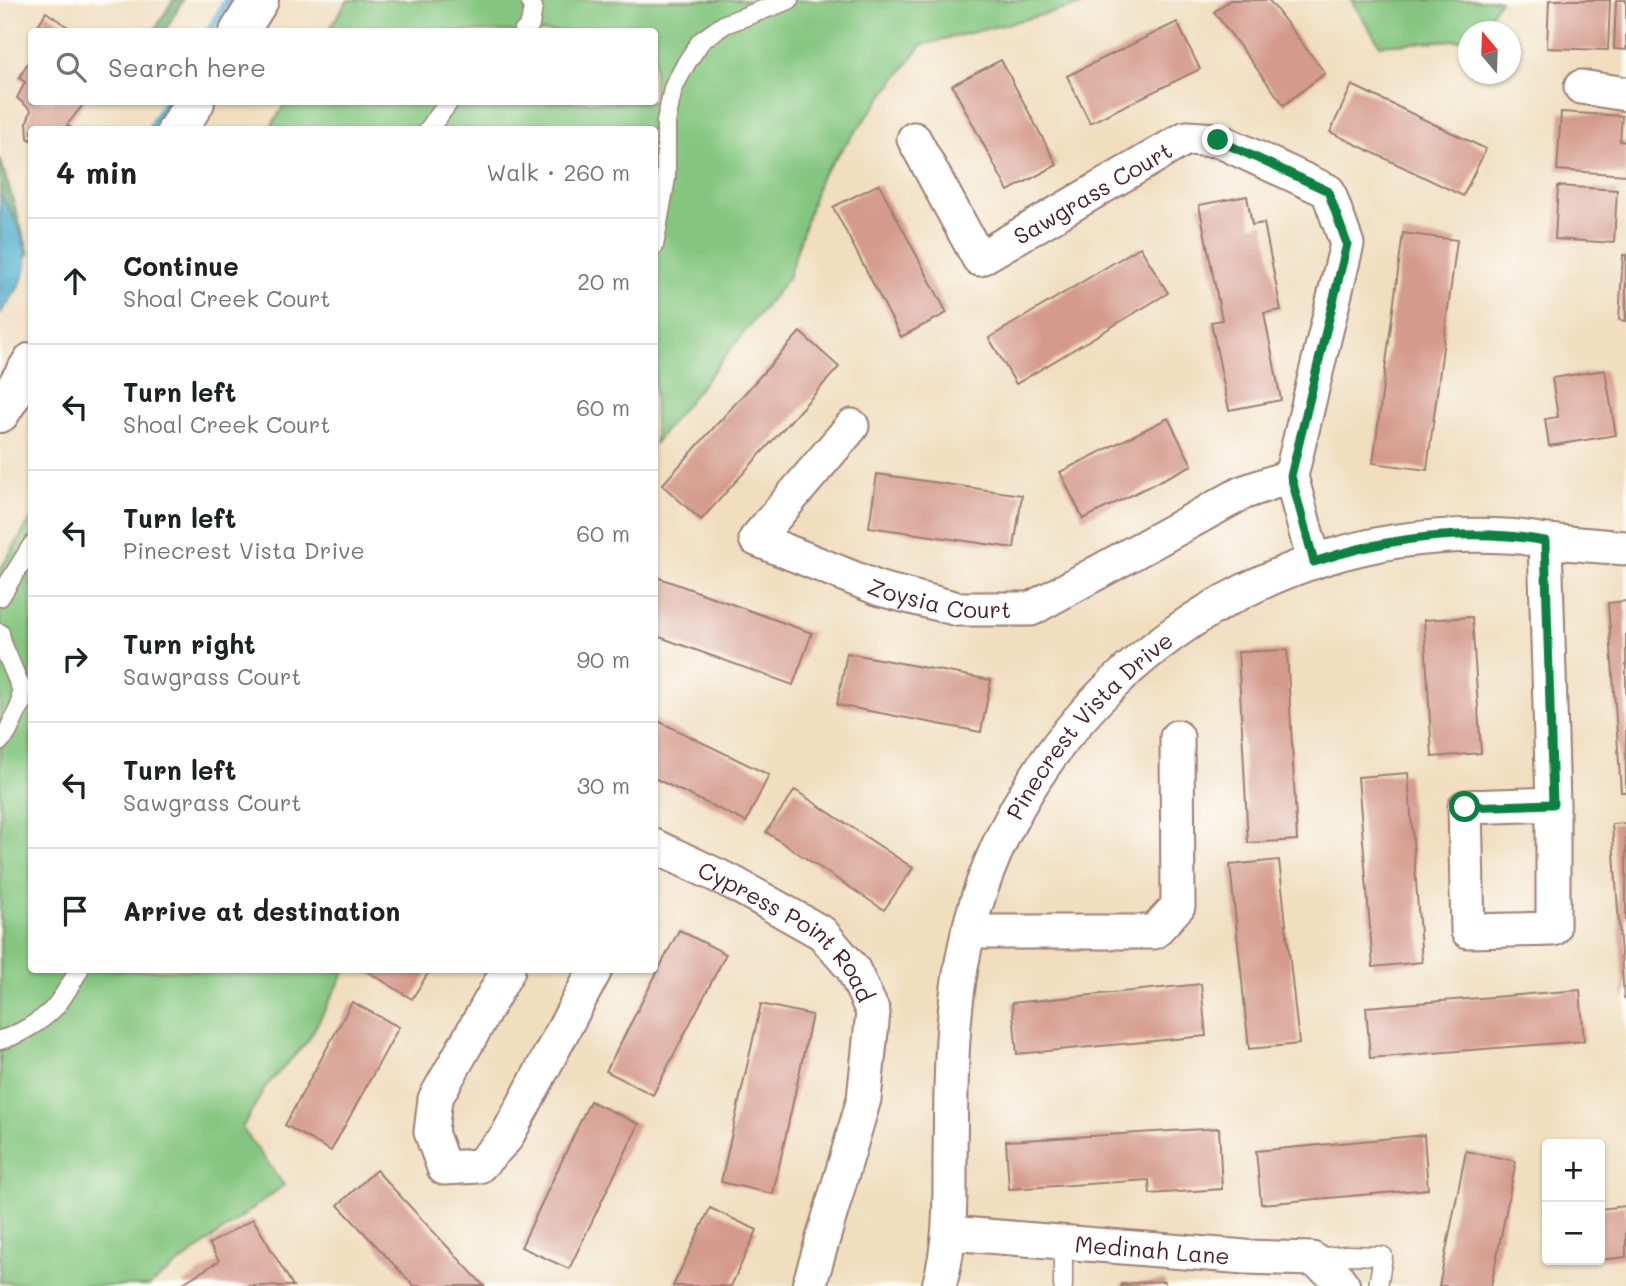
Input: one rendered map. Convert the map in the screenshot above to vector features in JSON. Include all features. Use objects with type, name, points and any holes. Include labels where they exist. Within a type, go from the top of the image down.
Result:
[{"type":"street","points":[[241,28],[258,0]]},
{"type":"street","points":[[1581,87],[1626,94]]},
{"type":"street","points":[[180,126],[193,105]]},
{"type":"street","name":"Sawgrass Court","points":[[914,139],[979,259],[1186,138],[1218,140],[1328,191],[1347,244],[1291,476],[1314,562]]},
{"type":"street","points":[[0,412],[28,368]]},
{"type":"street","name":"Zoysia Court","points":[[852,426],[756,539],[880,589],[958,609],[1031,609],[1242,493],[1291,476]]},
{"type":"street","name":"Pinecrest Vista Drive","points":[[939,1286],[950,1233],[954,1010],[968,932],[989,867],[1014,812],[1047,759],[1079,718],[1124,672],[1176,631],[1217,604],[1272,577],[1338,554],[1398,541],[1455,536],[1508,536],[1626,548]]},
{"type":"street","points":[[1545,541],[1553,804],[1553,929],[1468,931],[1465,807],[1553,804]]},
{"type":"street","points":[[968,932],[1154,932],[1178,906],[1177,737]]},
{"type":"street","name":"Cypress Point Road","points":[[658,851],[733,883],[822,933],[853,969],[873,1012],[864,1099],[809,1286]]},
{"type":"street","points":[[506,973],[435,1098],[431,1132],[444,1168],[479,1166],[506,1138],[593,973]]},
{"type":"street","name":"Medinah Lane","points":[[950,1233],[1245,1257],[1312,1259]]},
{"type":"street","points":[[1312,1259],[1334,1273],[1343,1286]]},
{"type":"lane","points":[[527,28],[533,7],[530,0]]},
{"type":"lane","points":[[658,223],[666,178],[666,122],[673,88],[687,62],[701,41],[724,24],[789,0]]},
{"type":"lane","points":[[431,126],[447,105]]},
{"type":"lane","points":[[0,597],[28,552]]},
{"type":"lane","points":[[0,633],[21,688],[21,704],[8,733],[0,741]]},
{"type":"lane","points":[[0,1040],[29,1027],[54,1009],[77,973]]},
{"type":"lane","points":[[1063,1242],[1063,1286]]},
{"type":"lane","points":[[1312,1259],[1346,1255],[1383,1256],[1378,1286]]},
{"type":"green space","points":[[173,0],[183,0],[167,28],[156,28]]},
{"type":"green space","points":[[348,0],[1102,0],[922,45],[820,178],[788,278],[658,439],[658,126],[271,126],[284,105],[658,105],[658,28],[330,28]]},
{"type":"green space","points":[[1351,0],[1500,0],[1485,21],[1458,21],[1458,40],[1380,45]]},
{"type":"green space","points":[[0,158],[28,255],[0,302]]},
{"type":"green space","points":[[28,524],[28,973],[344,973],[308,1041],[266,1086],[242,1128],[284,1185],[149,1286],[43,1286],[0,1282],[0,570]]},
{"type":"water","points":[[0,195],[19,229],[25,247],[26,266],[16,292],[0,314]]},
{"type":"building","points":[[1230,0],[1269,0],[1325,73],[1284,105],[1214,12]]},
{"type":"building","points":[[1549,0],[1610,0],[1608,50],[1547,48]]},
{"type":"building","points":[[1616,0],[1626,0],[1626,50],[1614,49]]},
{"type":"building","points":[[46,12],[69,28],[36,28]]},
{"type":"building","points":[[1177,22],[1200,69],[1090,123],[1067,76]]},
{"type":"building","points":[[1001,60],[1057,165],[1008,191],[952,85]]},
{"type":"building","points":[[28,63],[28,105],[83,105],[69,126],[28,126],[28,138],[27,122],[31,110],[17,98],[25,82],[19,78]]},
{"type":"building","points":[[1352,85],[1486,149],[1463,196],[1330,132]]},
{"type":"building","points":[[1561,112],[1622,116],[1620,141],[1626,142],[1626,175],[1557,170]]},
{"type":"building","points":[[879,184],[947,313],[901,337],[833,207]]},
{"type":"building","points":[[1558,186],[1617,190],[1614,243],[1555,239]]},
{"type":"building","points":[[1247,196],[1252,225],[1264,223],[1281,310],[1264,313],[1281,400],[1229,410],[1211,322],[1222,320],[1199,205]]},
{"type":"building","points":[[1403,233],[1457,240],[1427,470],[1373,463]]},
{"type":"building","points":[[1140,247],[1168,293],[1016,384],[989,338]]},
{"type":"building","points":[[1623,255],[1626,255],[1626,321],[1619,320]]},
{"type":"building","points":[[800,332],[839,367],[701,520],[662,485]]},
{"type":"building","points":[[1605,370],[1616,435],[1549,446],[1545,419],[1558,417],[1552,378]]},
{"type":"building","points":[[1168,418],[1192,465],[1083,519],[1060,472]]},
{"type":"building","points":[[877,474],[1022,495],[1014,548],[869,527]]},
{"type":"building","points":[[658,577],[812,633],[793,685],[658,636]]},
{"type":"building","points":[[1626,601],[1626,792],[1621,792],[1608,603]]},
{"type":"building","points":[[1472,617],[1481,753],[1432,757],[1424,620]]},
{"type":"building","points":[[1287,650],[1297,840],[1248,843],[1238,652]]},
{"type":"building","points":[[847,653],[991,680],[981,732],[837,705]]},
{"type":"building","points":[[658,721],[769,775],[746,822],[658,780]]},
{"type":"building","points":[[1408,773],[1422,962],[1373,967],[1358,777]]},
{"type":"building","points":[[795,790],[913,868],[884,910],[766,832]]},
{"type":"building","points":[[1626,823],[1626,997],[1624,998],[1612,824]]},
{"type":"building","points":[[1279,860],[1299,1044],[1249,1049],[1230,865]]},
{"type":"building","points":[[679,930],[726,954],[653,1095],[606,1071]]},
{"type":"building","points":[[370,973],[428,973],[412,999]]},
{"type":"building","points":[[1201,984],[1206,1036],[1017,1054],[1012,1003]]},
{"type":"building","points":[[1580,990],[1584,1041],[1370,1058],[1366,1007]]},
{"type":"building","points":[[352,1002],[399,1027],[331,1151],[285,1125]]},
{"type":"building","points":[[761,1004],[812,1015],[773,1194],[721,1182]]},
{"type":"building","points":[[590,1101],[639,1124],[569,1269],[521,1247]]},
{"type":"building","points":[[1219,1128],[1222,1189],[1150,1194],[1149,1180],[1009,1189],[1006,1141]]},
{"type":"building","points":[[1424,1135],[1428,1189],[1261,1204],[1256,1151]]},
{"type":"building","points":[[1466,1151],[1516,1161],[1491,1286],[1439,1286]]},
{"type":"building","points":[[376,1170],[484,1286],[414,1286],[338,1205]]},
{"type":"building","points":[[1626,1206],[1626,1257],[1605,1259],[1605,1208]]},
{"type":"building","points":[[710,1208],[757,1230],[731,1286],[673,1286]]},
{"type":"building","points":[[253,1219],[293,1286],[185,1286],[183,1283],[219,1261],[209,1244]]},
{"type":"building","points":[[1165,1281],[1165,1286],[1121,1286],[1121,1284]]},
{"type":"waterway","points":[[211,28],[228,0]]},
{"type":"waterway","points":[[152,126],[165,105]]},
{"type":"route","points":[[1218,140],[1328,191],[1347,244],[1291,476],[1314,562],[1398,541],[1455,536],[1508,536],[1545,541],[1553,804],[1465,807]]}]
